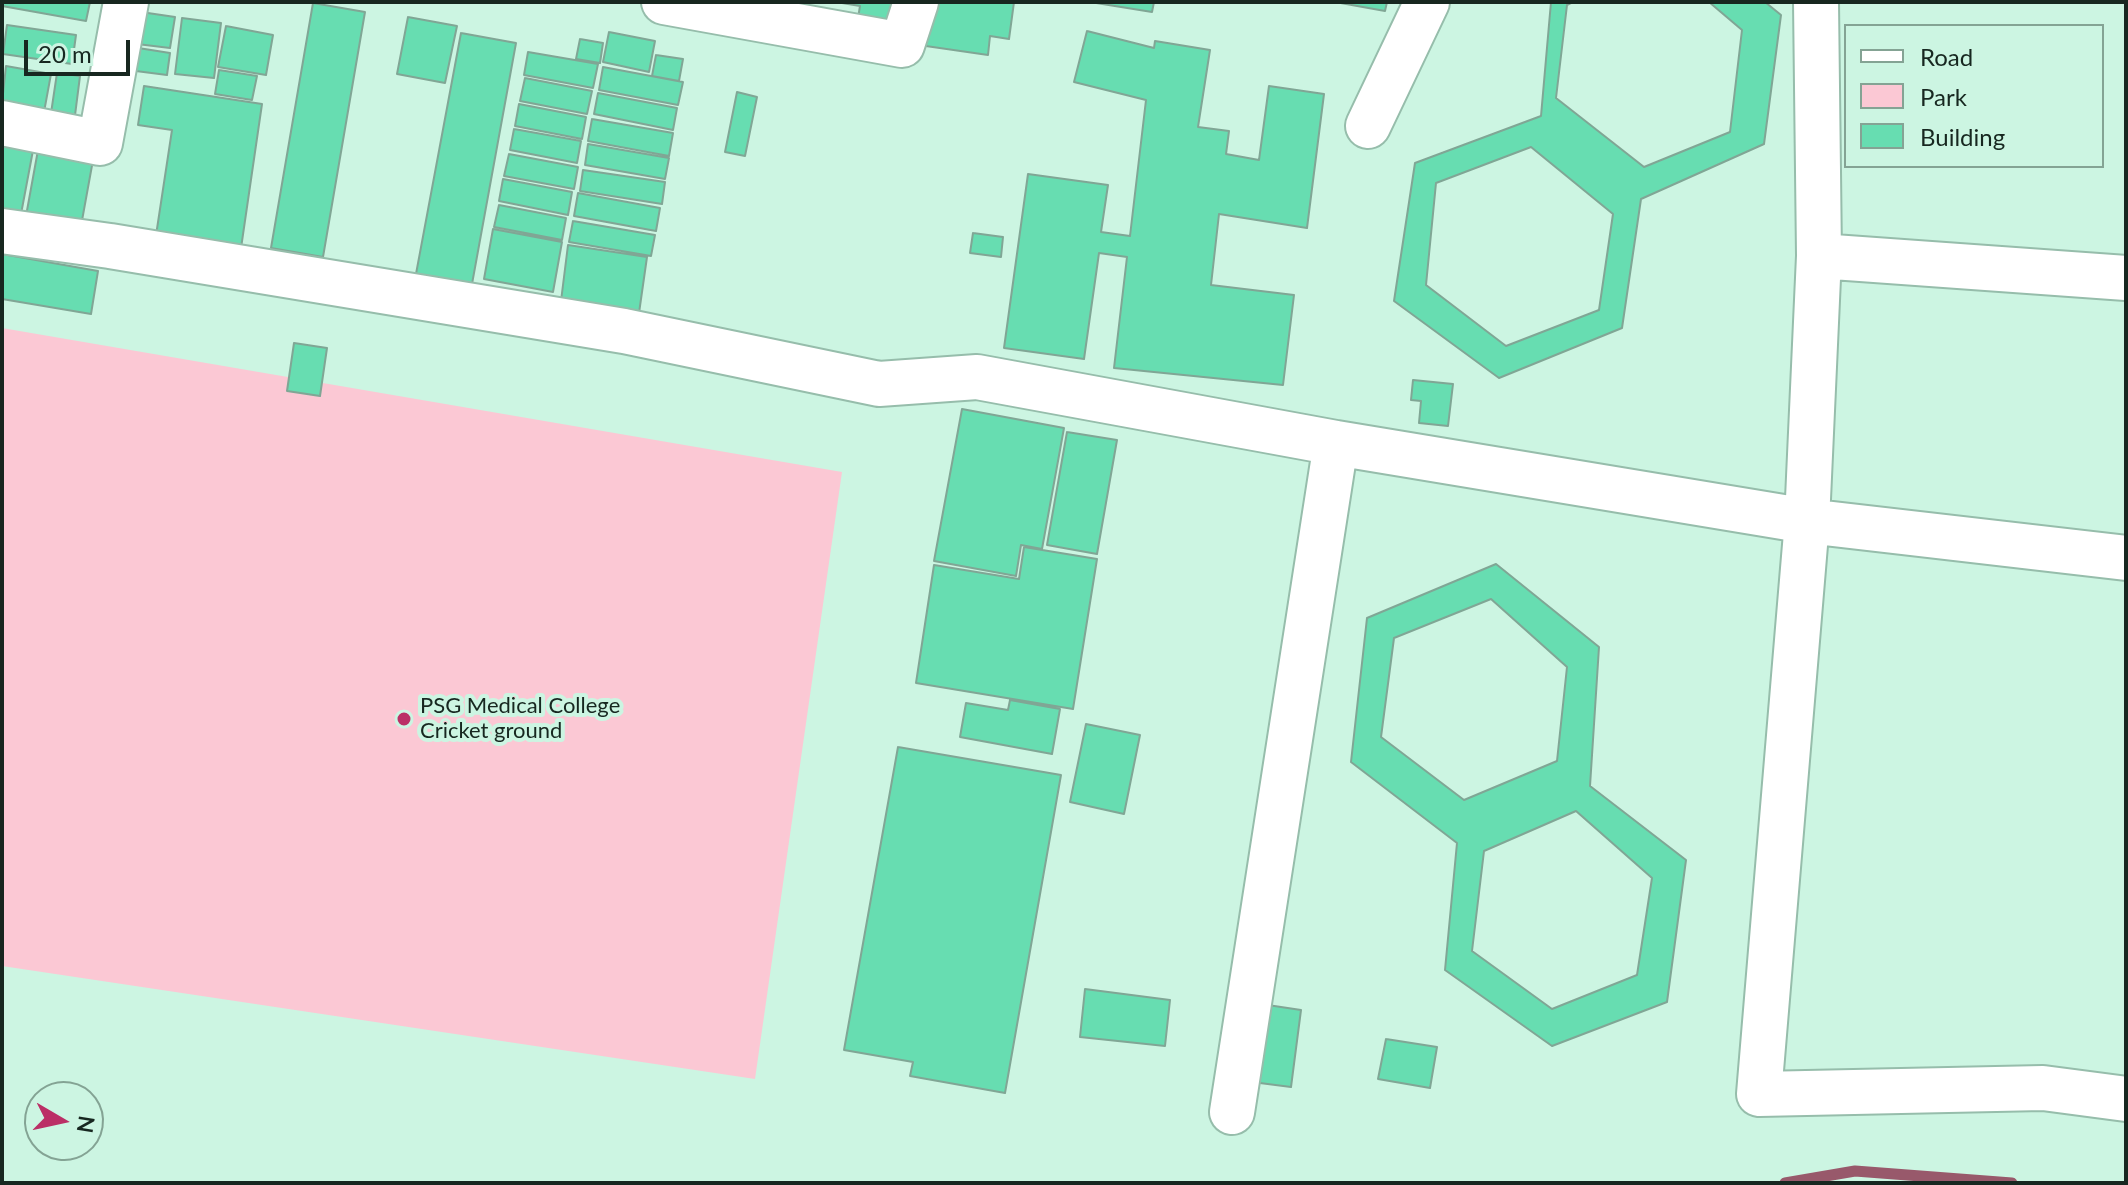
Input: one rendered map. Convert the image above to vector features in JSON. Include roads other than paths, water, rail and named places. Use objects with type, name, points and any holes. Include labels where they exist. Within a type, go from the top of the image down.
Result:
[{"type":"street","points":[[2,123],[100,143],[126,2]]},
{"type":"street","points":[[667,2],[902,45],[916,2]]},
{"type":"street","points":[[1368,126],[1427,2]]},
{"type":"street","points":[[1816,2],[1819,256],[1807,521],[1759,1094],[2043,1088],[2126,1099]]},
{"type":"street","points":[[2,231],[624,331],[879,384],[977,377],[1336,443],[1807,521],[2126,558]]},
{"type":"street","points":[[1819,256],[2126,278]]},
{"type":"street","points":[[1232,1112],[1336,443]]},
{"type":"waterway","points":[[1785,1183],[1855,1171],[2012,1183]]},
{"type":"place","name":"PSG Medical College Cricket ground","points":[[404,719]]}]
